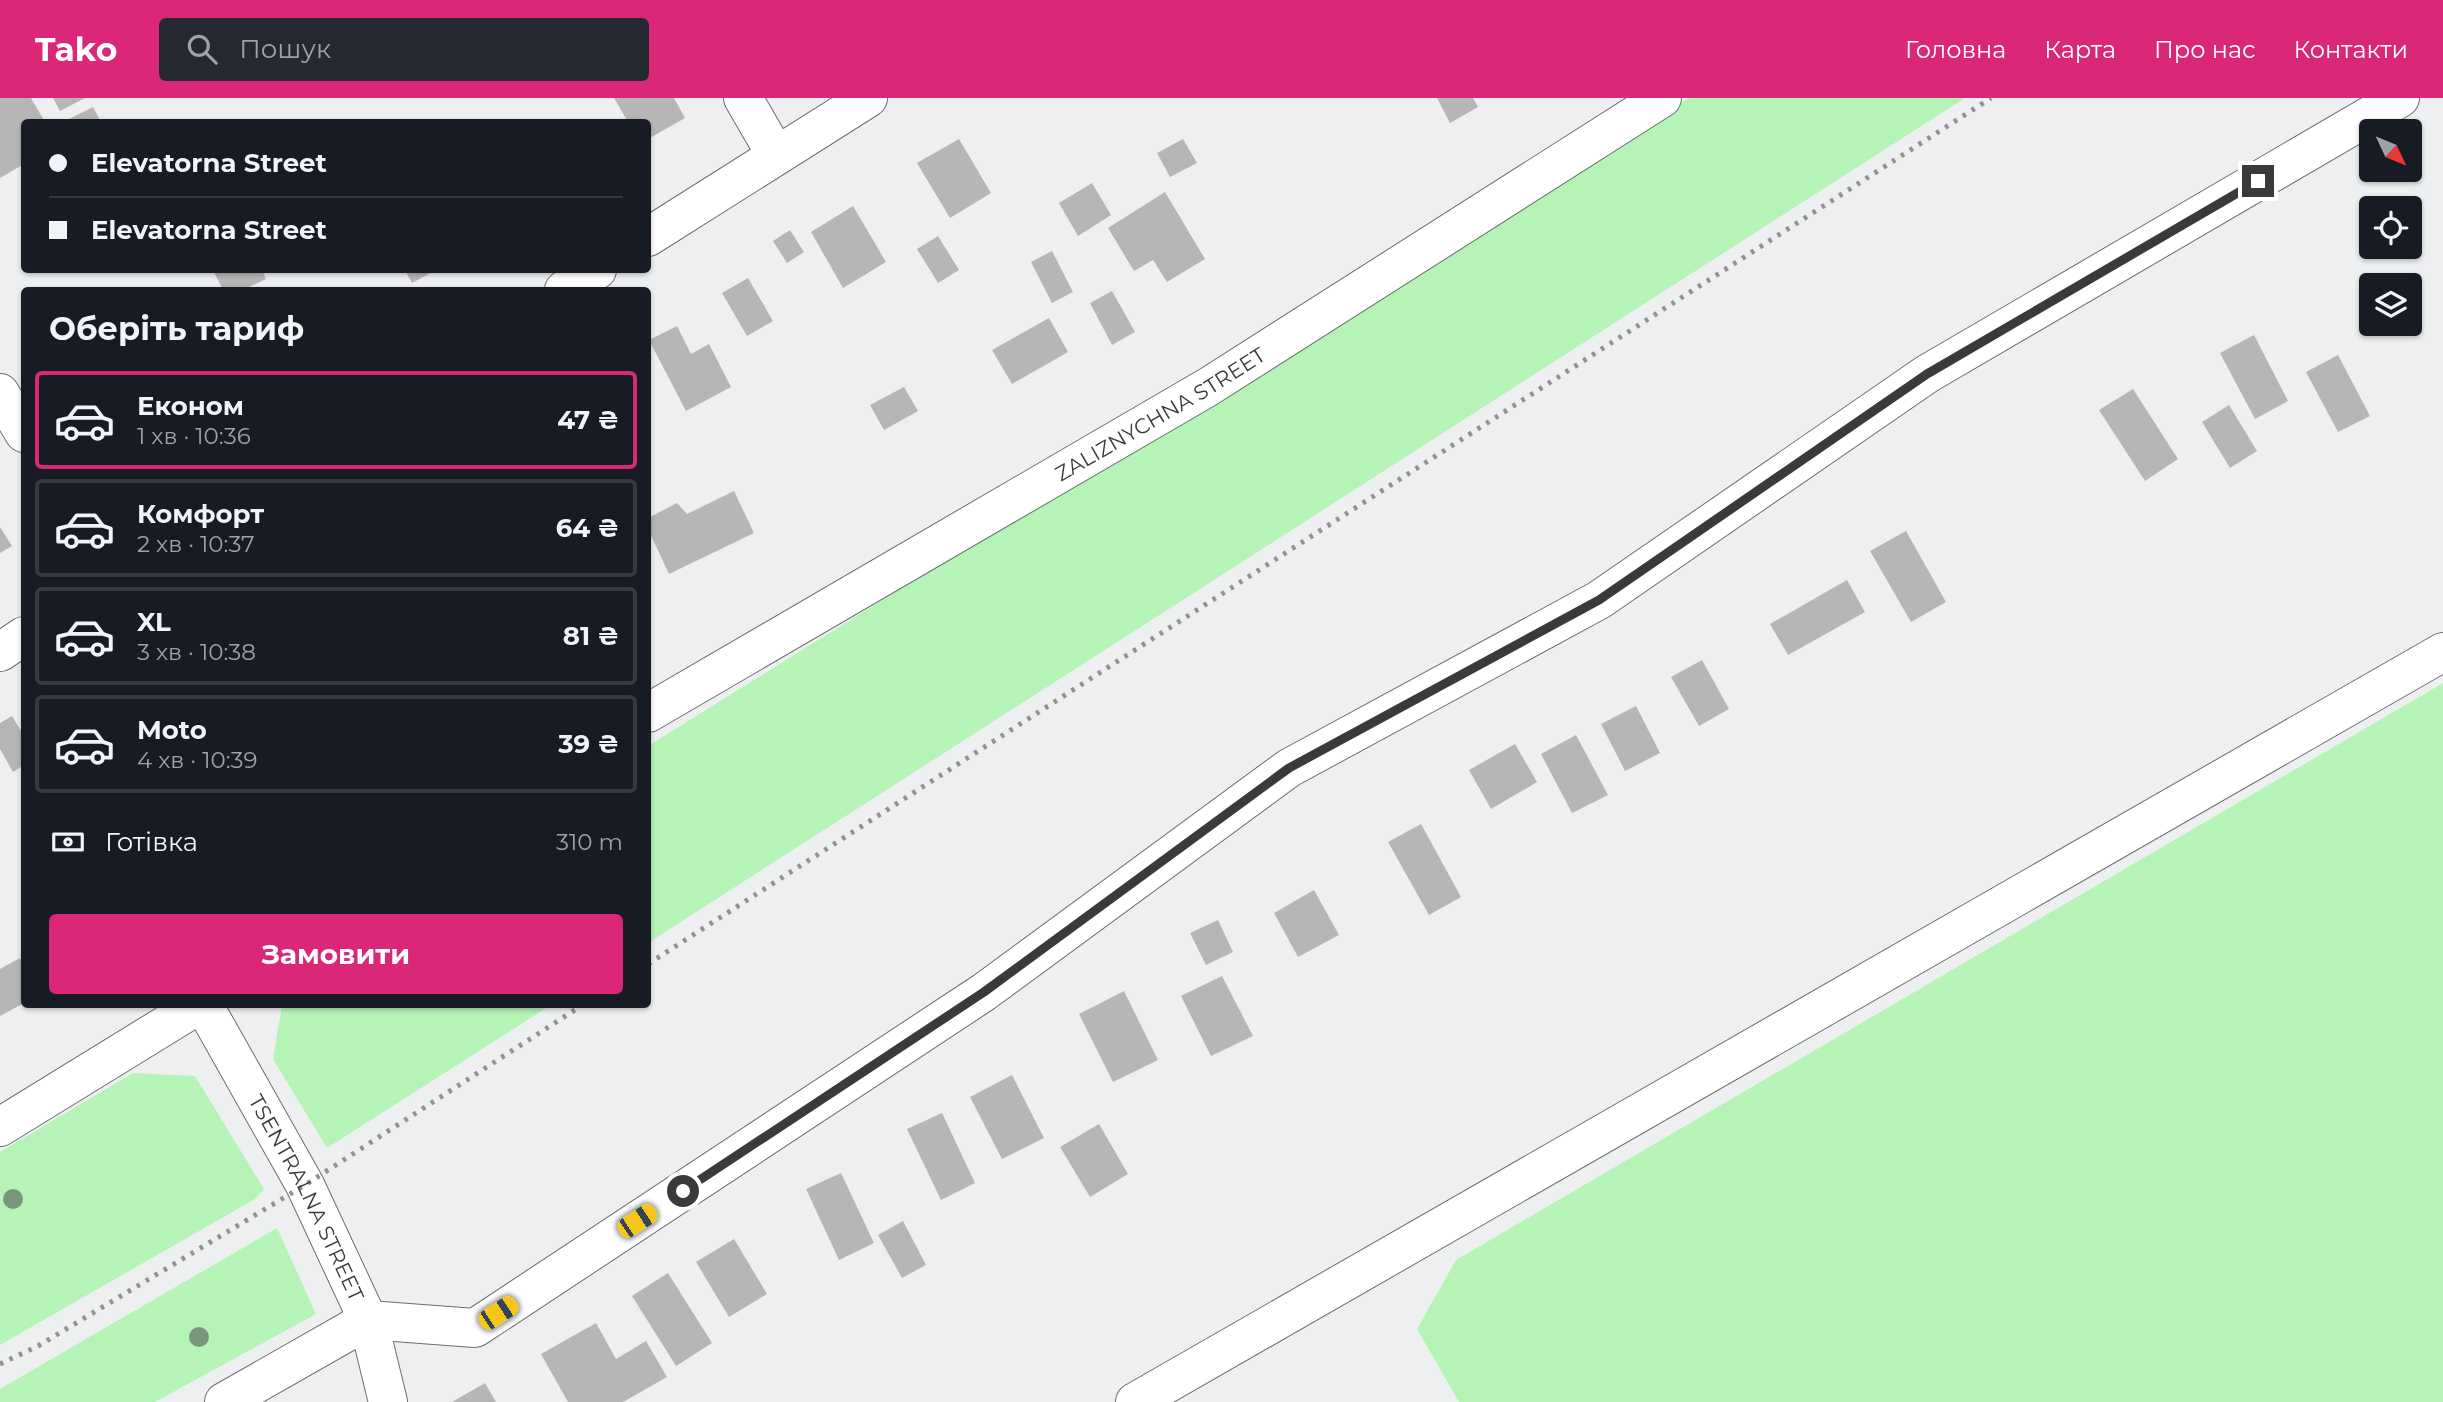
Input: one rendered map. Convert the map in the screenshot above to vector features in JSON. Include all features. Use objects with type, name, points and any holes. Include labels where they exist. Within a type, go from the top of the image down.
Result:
[{"type":"street","points":[[743,98],[776,155]]},
{"type":"street","points":[[651,235],[868,98]]},
{"type":"street","name":"ZALIZNYCHNA STREET","points":[[651,711],[1208,387],[1662,98]]},
{"type":"street","points":[[223,1402],[368,1320],[475,1328],[984,992],[1289,768],[1599,600],[1927,374],[2400,98]]},
{"type":"street","points":[[569,287],[592,273]]},
{"type":"street","points":[[0,393],[21,428]]},
{"type":"street","points":[[0,652],[21,638]]},
{"type":"street","points":[[1135,1402],[2443,652]]},
{"type":"street","points":[[0,1126],[195,1008]]},
{"type":"street","name":"TSENTRALNA STREET","points":[[204,1008],[305,1185],[368,1320],[388,1402]]},
{"type":"green space","points":[[1689,98],[1965,98],[651,941],[651,744]]},
{"type":"green space","points":[[2443,683],[2443,1402],[1459,1402],[1417,1329],[1456,1260]]},
{"type":"green space","points":[[281,1008],[546,1008],[327,1148],[273,1059]]},
{"type":"green space","points":[[133,1073],[195,1076],[264,1189],[255,1199],[0,1345],[0,1152]]},
{"type":"green space","points":[[277,1228],[316,1314],[155,1402],[0,1402],[0,1389]]},
{"type":"building","points":[[0,98],[31,98],[43,119],[21,119],[21,166],[0,178]]},
{"type":"building","points":[[53,98],[85,98],[60,111]]},
{"type":"building","points":[[614,98],[674,98],[685,118],[651,137],[651,119],[626,119]]},
{"type":"building","points":[[1437,98],[1473,98],[1478,107],[1450,123]]},
{"type":"building","points":[[93,107],[99,119],[69,119]]},
{"type":"building","points":[[959,139],[991,193],[950,218],[917,163]]},
{"type":"building","points":[[1183,139],[1197,163],[1170,177],[1157,153]]},
{"type":"building","points":[[1092,183],[1111,215],[1078,236],[1059,203]]},
{"type":"building","points":[[1165,192],[1205,259],[1167,282],[1153,260],[1134,271],[1108,228]]},
{"type":"building","points":[[853,206],[886,262],[843,288],[811,232]]},
{"type":"building","points":[[790,230],[804,252],[787,263],[773,241]]},
{"type":"building","points":[[938,236],[959,270],[938,283],[917,249]]},
{"type":"building","points":[[1052,251],[1073,292],[1052,303],[1031,262]]},
{"type":"building","points":[[214,273],[263,273],[266,279],[249,287],[222,287]]},
{"type":"building","points":[[407,273],[430,273],[412,283]]},
{"type":"building","points":[[748,278],[773,321],[747,336],[722,293]]},
{"type":"building","points":[[1112,291],[1135,332],[1112,345],[1090,303]]},
{"type":"building","points":[[1049,318],[1068,352],[1012,384],[992,350]]},
{"type":"building","points":[[677,326],[691,354],[709,344],[731,387],[686,411],[651,344],[651,339]]},
{"type":"building","points":[[2254,335],[2288,401],[2255,419],[2220,353]]},
{"type":"building","points":[[2338,355],[2370,416],[2338,432],[2306,372]]},
{"type":"building","points":[[904,387],[918,411],[884,430],[870,405]]},
{"type":"building","points":[[2133,389],[2178,459],[2145,481],[2099,410]]},
{"type":"building","points":[[2229,405],[2257,451],[2230,468],[2202,422]]},
{"type":"building","points":[[734,491],[754,533],[669,574],[651,535],[651,516],[677,503],[687,514]]},
{"type":"building","points":[[0,527],[12,546],[0,553]]},
{"type":"building","points":[[1906,531],[1946,602],[1911,622],[1870,551]]},
{"type":"building","points":[[1847,580],[1865,612],[1788,655],[1770,624]]},
{"type":"building","points":[[1702,660],[1729,709],[1699,726],[1671,677]]},
{"type":"building","points":[[1636,706],[1660,753],[1625,771],[1601,724]]},
{"type":"building","points":[[12,716],[21,731],[21,767],[13,772],[0,749],[0,723]]},
{"type":"building","points":[[1576,735],[1608,795],[1572,813],[1541,754]]},
{"type":"building","points":[[1515,744],[1537,782],[1491,809],[1469,770]]},
{"type":"building","points":[[1421,824],[1461,897],[1429,915],[1388,842]]},
{"type":"building","points":[[1314,890],[1339,935],[1298,957],[1274,913]]},
{"type":"building","points":[[1218,920],[1233,952],[1206,965],[1190,933]]},
{"type":"building","points":[[20,958],[21,1005],[0,1016],[0,969]]},
{"type":"building","points":[[1222,976],[1253,1036],[1211,1056],[1181,996]]},
{"type":"building","points":[[1124,991],[1158,1060],[1113,1082],[1079,1014]]},
{"type":"building","points":[[1012,1075],[1044,1138],[1002,1159],[970,1097]]},
{"type":"building","points":[[942,1113],[975,1183],[941,1200],[907,1129]]},
{"type":"building","points":[[1099,1124],[1128,1174],[1090,1197],[1060,1147]]},
{"type":"building","points":[[841,1173],[874,1243],[839,1260],[806,1189]]},
{"type":"building","points":[[903,1221],[926,1265],[902,1278],[878,1235]]},
{"type":"building","points":[[734,1239],[767,1294],[729,1317],[696,1262]]},
{"type":"building","points":[[668,1273],[712,1343],[676,1366],[632,1296]]},
{"type":"building","points":[[596,1323],[616,1359],[646,1341],[667,1377],[623,1402],[568,1402],[541,1354]]},
{"type":"building","points":[[485,1383],[496,1402],[452,1402]]},
{"type":"railway","points":[[651,962],[1991,98]]},
{"type":"railway","points":[[0,1364],[38,1346],[305,1185],[578,1008]]},
{"type":"route","points":[[683,1191],[984,992],[1289,768],[1599,600],[1927,374],[2258,181]]}]
